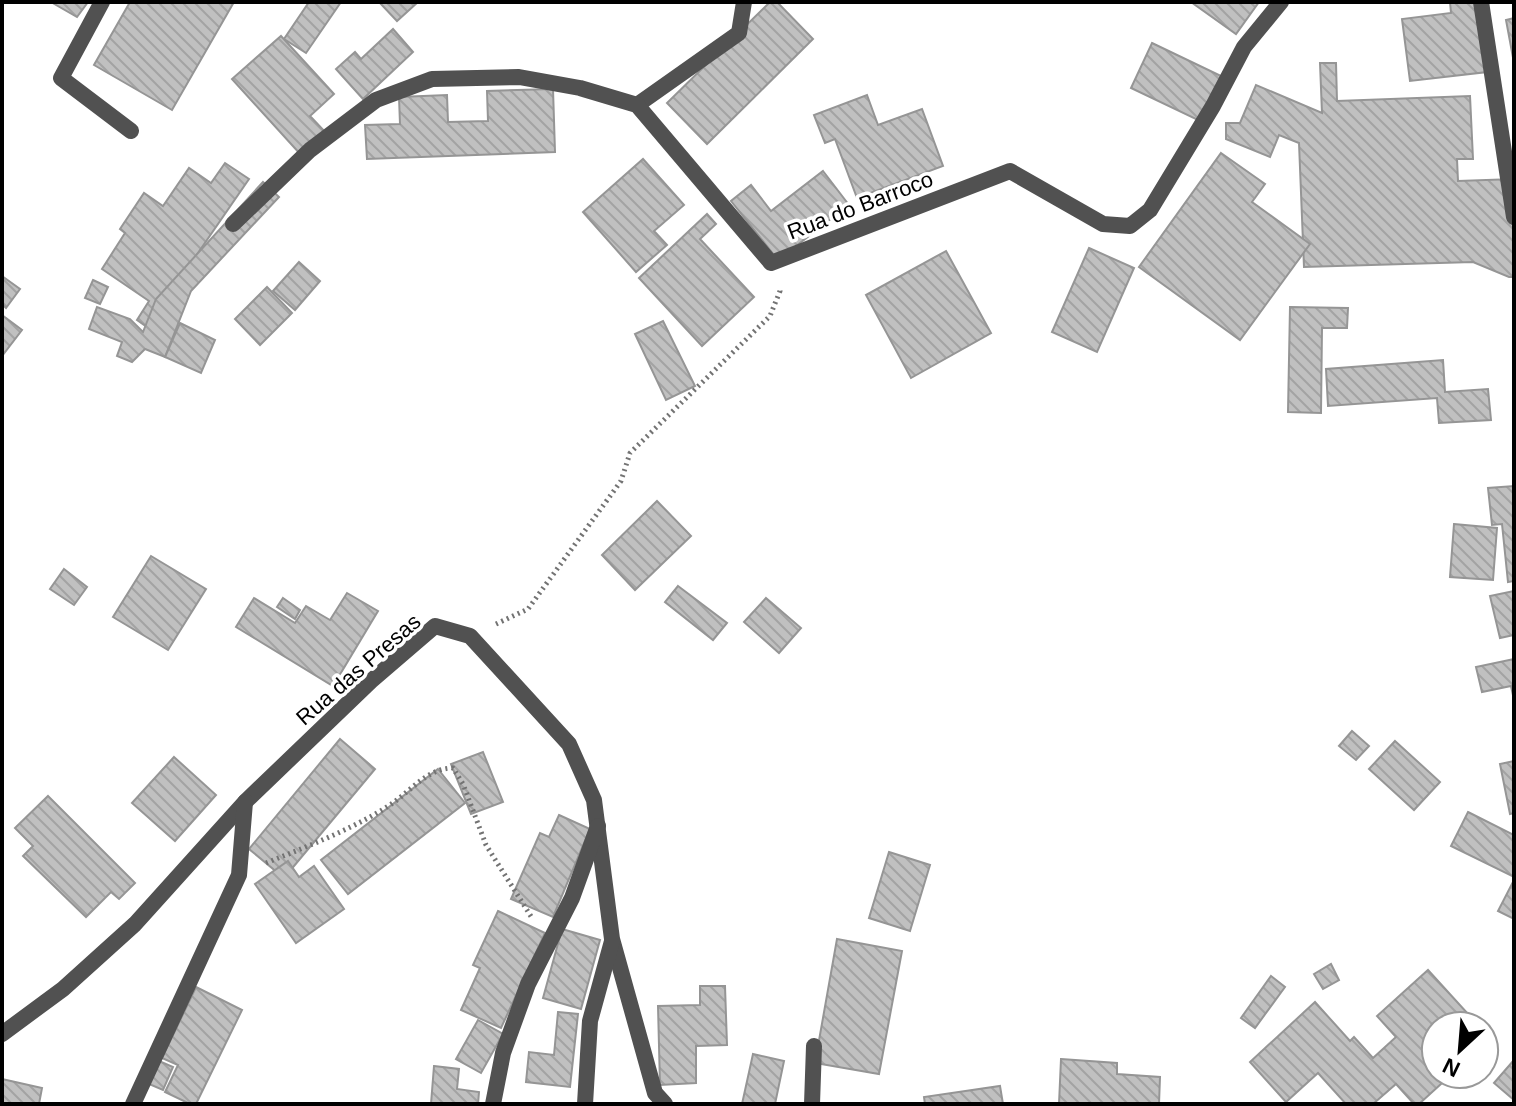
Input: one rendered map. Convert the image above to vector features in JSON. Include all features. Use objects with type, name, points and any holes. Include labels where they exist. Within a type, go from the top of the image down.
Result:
[{"type":"street","points":[[102,2],[61,78],[131,131]]},
{"type":"street","points":[[637,105],[739,33],[744,2]]},
{"type":"street","name":"Rua do Barroco","points":[[771,263],[1010,171],[1103,224],[1130,226],[1150,210],[1213,106],[1244,47],[1281,2]]},
{"type":"street","points":[[1481,2],[1514,217]]},
{"type":"street","points":[[233,224],[310,150],[376,100],[432,79],[519,77],[580,88],[637,105],[771,263]]},
{"type":"street","name":"Rua das Presas","points":[[245,802],[371,681],[435,626],[470,636]]},
{"type":"street","points":[[470,636],[569,744],[594,800],[612,939],[655,1093],[665,1104]]},
{"type":"street","points":[[133,1104],[239,875],[245,802]]},
{"type":"street","points":[[2,1034],[63,989],[135,924],[245,802]]},
{"type":"street","points":[[493,1104],[503,1053],[528,984],[572,898],[598,824]]},
{"type":"street","points":[[585,1104],[590,1021],[612,939]]},
{"type":"street","points":[[812,1104],[814,1046]]},
{"type":"path","name":"Rua do Barroco","points":[[470,636],[528,609],[621,481],[630,453],[770,316],[780,291],[771,263]]},
{"type":"path","points":[[239,875],[359,824],[393,803],[427,776],[442,768],[453,768],[463,784],[486,845],[532,919],[554,933]]},
{"type":"building","points":[[51,2],[88,2],[77,17]]},
{"type":"building","points":[[130,2],[234,2],[172,110],[94,65]]},
{"type":"building","points":[[309,2],[341,2],[306,53],[284,39]]},
{"type":"building","points":[[379,2],[418,2],[397,21]]},
{"type":"building","points":[[770,2],[777,2],[813,39],[707,144],[667,103]]},
{"type":"building","points":[[1191,2],[1259,2],[1236,34]]},
{"type":"building","points":[[1450,2],[1478,2],[1487,72],[1410,81],[1402,19],[1451,13]]},
{"type":"building","points":[[1514,18],[1514,63],[1506,20]]},
{"type":"building","points":[[393,29],[413,52],[363,99],[336,69],[355,52],[361,59]]},
{"type":"building","points":[[281,36],[334,94],[310,116],[327,134],[302,156],[232,79]]},
{"type":"building","points":[[1152,43],[1221,76],[1200,121],[1131,88]]},
{"type":"building","points":[[1320,63],[1336,63],[1337,101],[1470,96],[1473,159],[1457,159],[1458,181],[1514,179],[1514,277],[1473,262],[1304,267],[1299,143],[1279,135],[1270,157],[1226,139],[1226,123],[1240,123],[1256,85],[1322,113]]},
{"type":"building","points":[[553,89],[555,152],[367,159],[365,125],[400,124],[399,97],[447,95],[448,122],[488,121],[487,91]]},
{"type":"building","points":[[867,95],[878,125],[922,109],[943,166],[857,198],[835,139],[825,143],[814,115]]},
{"type":"building","points":[[1221,153],[1265,184],[1252,202],[1310,244],[1240,340],[1139,267]]},
{"type":"building","points":[[643,159],[684,205],[654,231],[667,245],[636,272],[583,212]]},
{"type":"building","points":[[225,163],[249,179],[147,327],[137,320],[149,301],[102,269],[125,233],[120,229],[144,193],[163,206],[189,168],[211,183]]},
{"type":"building","points":[[823,171],[849,205],[778,260],[731,201],[751,185],[771,211]]},
{"type":"building","points":[[263,182],[279,197],[191,291],[165,357],[145,349],[132,362],[117,356],[122,342],[89,329],[97,307],[130,319],[143,332],[156,299]]},
{"type":"building","points":[[707,214],[716,224],[700,239],[754,297],[702,346],[639,278]]},
{"type":"building","points":[[1089,248],[1134,268],[1097,352],[1052,332]]},
{"type":"building","points":[[946,251],[991,333],[911,378],[866,295]]},
{"type":"building","points":[[299,262],[320,281],[295,310],[273,291]]},
{"type":"building","points":[[2,276],[20,289],[6,308],[2,304]]},
{"type":"building","points":[[93,280],[108,287],[100,304],[85,298]]},
{"type":"building","points":[[267,287],[292,313],[260,345],[235,319]]},
{"type":"building","points":[[1290,307],[1348,308],[1347,328],[1322,328],[1321,413],[1288,412]]},
{"type":"building","points":[[2,315],[22,330],[2,356]]},
{"type":"building","points":[[663,321],[695,386],[666,400],[635,334]]},
{"type":"building","points":[[180,323],[215,340],[201,373],[165,357]]},
{"type":"building","points":[[1443,360],[1445,392],[1488,389],[1491,420],[1439,423],[1437,398],[1328,406],[1326,369]]},
{"type":"building","points":[[1514,486],[1514,581],[1508,582],[1502,524],[1492,525],[1488,488]]},
{"type":"building","points":[[657,501],[691,536],[635,590],[602,555]]},
{"type":"building","points":[[1454,524],[1497,528],[1493,580],[1450,577]]},
{"type":"building","points":[[151,556],[206,589],[168,650],[113,617]]},
{"type":"building","points":[[64,569],[87,587],[74,605],[50,589]]},
{"type":"building","points":[[678,586],[727,623],[713,640],[665,602]]},
{"type":"building","points":[[1514,591],[1514,635],[1500,638],[1490,596]]},
{"type":"building","points":[[347,593],[378,611],[333,686],[236,627],[254,598],[295,623],[306,606],[330,620]]},
{"type":"building","points":[[283,598],[300,610],[295,619],[277,607]]},
{"type":"building","points":[[766,598],[801,628],[779,653],[744,622]]},
{"type":"building","points":[[1514,659],[1514,700],[1511,686],[1482,692],[1476,667]]},
{"type":"building","points":[[1352,731],[1369,746],[1356,760],[1339,746]]},
{"type":"building","points":[[340,739],[375,769],[284,878],[249,849]]},
{"type":"building","points":[[1395,741],[1440,782],[1414,810],[1369,769]]},
{"type":"building","points":[[483,752],[503,802],[471,814],[451,764]]},
{"type":"building","points":[[174,757],[216,795],[175,841],[132,803]]},
{"type":"building","points":[[1514,761],[1514,813],[1510,814],[1500,764]]},
{"type":"building","points":[[438,769],[465,803],[348,894],[321,860]]},
{"type":"building","points":[[48,796],[135,883],[119,899],[111,892],[86,917],[23,856],[33,846],[15,828]]},
{"type":"building","points":[[1468,812],[1514,835],[1514,877],[1451,846]]},
{"type":"building","points":[[559,815],[590,829],[553,917],[511,899],[540,833],[549,837]]},
{"type":"building","points":[[889,852],[930,865],[910,931],[869,918]]},
{"type":"building","points":[[288,861],[299,877],[314,866],[344,909],[296,943],[255,884]]},
{"type":"building","points":[[1514,880],[1514,919],[1498,911]]},
{"type":"building","points":[[498,911],[545,933],[501,1028],[461,1010],[480,968],[473,965]]},
{"type":"building","points":[[562,929],[600,940],[581,1009],[543,998]]},
{"type":"building","points":[[837,939],[902,951],[879,1074],[815,1063]]},
{"type":"building","points":[[1331,964],[1339,980],[1323,989],[1314,974]]},
{"type":"building","points":[[1428,970],[1464,1010],[1420,1010],[1420,1090],[1434,1090],[1419,1104],[1414,1104],[1396,1084],[1373,1104],[1346,1104],[1318,1073],[1286,1102],[1250,1062],[1315,1002],[1350,1041],[1354,1037],[1373,1058],[1396,1037],[1377,1016]]},
{"type":"building","points":[[1271,976],[1285,987],[1255,1028],[1241,1018]]},
{"type":"building","points":[[700,986],[725,986],[727,1045],[696,1046],[696,1083],[660,1085],[658,1006],[700,1005]]},
{"type":"building","points":[[196,987],[242,1010],[196,1104],[190,1104],[165,1092],[178,1065],[162,1058]]},
{"type":"building","points":[[558,1012],[578,1014],[570,1087],[526,1082],[529,1052],[554,1055]]},
{"type":"building","points":[[478,1020],[503,1034],[481,1073],[456,1059]]},
{"type":"building","points":[[753,1054],[784,1061],[775,1104],[742,1104]]},
{"type":"building","points":[[1061,1059],[1117,1063],[1117,1074],[1160,1077],[1159,1104],[1059,1104]]},
{"type":"building","points":[[1514,1060],[1514,1100],[1500,1088],[1500,1076]]},
{"type":"building","points":[[159,1061],[173,1067],[163,1090],[149,1084]]},
{"type":"building","points":[[434,1066],[459,1069],[457,1089],[479,1092],[478,1104],[431,1104]]},
{"type":"building","points":[[2,1079],[42,1088],[39,1104],[2,1104]]},
{"type":"building","points":[[1000,1086],[1003,1104],[925,1104],[924,1097]]}]
